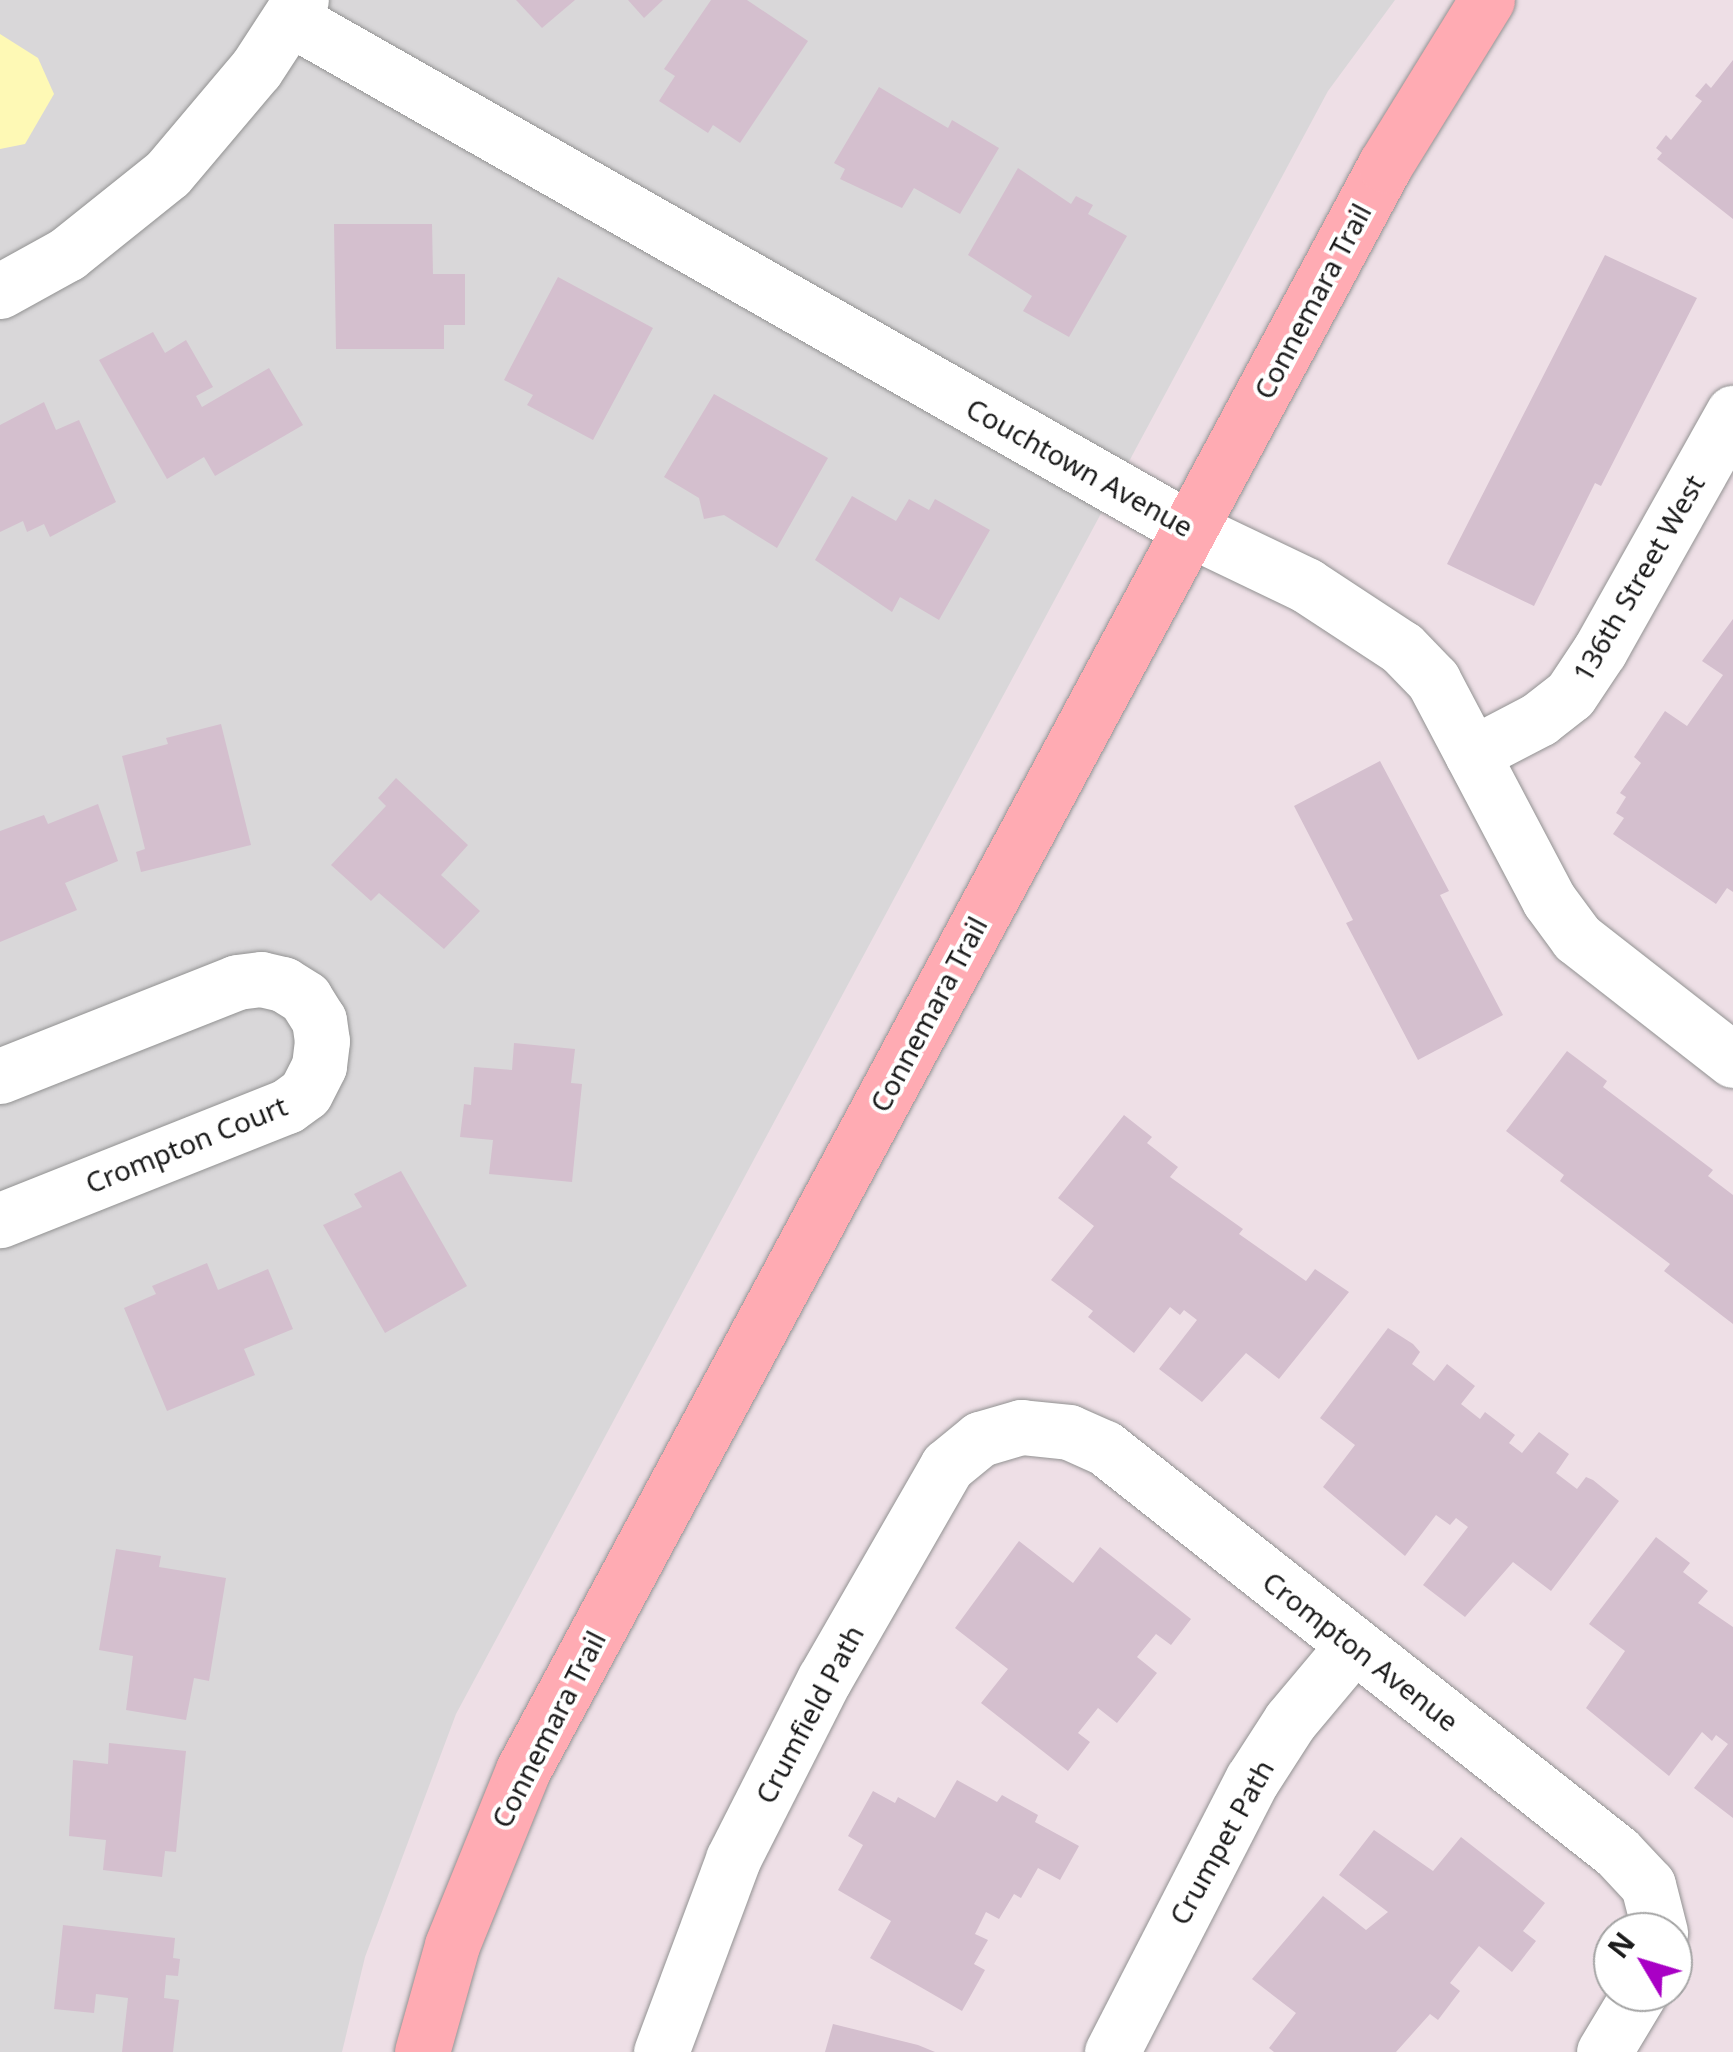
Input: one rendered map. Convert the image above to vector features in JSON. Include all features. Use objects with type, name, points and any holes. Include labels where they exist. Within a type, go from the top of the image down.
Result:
[{"type":"street","name":"Connemara Trail","points":[[422,2052],[452,1945],[522,1770],[1386,165],[1487,0]]},
{"type":"street","name":"Couchtown Avenue","points":[[296,10],[1188,529],[1306,586],[1402,648],[1432,680],[1549,900],[1577,938],[1728,1045]]},
{"type":"street","points":[[0,291],[66,254],[168,173],[256,69],[296,10]]},
{"type":"street","name":"136th Street West","points":[[1472,754],[1539,719],[1570,694],[1600,650],[1733,414]]},
{"type":"street","name":"Crompton Court","points":[[0,1076],[237,982],[260,978],[283,984],[305,998],[319,1020],[322,1041],[319,1066],[306,1092],[287,1106],[0,1220]]},
{"type":"street","name":"Crompton Avenue","points":[[1022,1427],[1069,1432],[1105,1448],[1618,1852],[1648,1884],[1655,1912]]},
{"type":"street","name":"Crumfield Path","points":[[662,2052],[733,1859],[824,1680],[947,1466],[980,1439],[1022,1427]]},
{"type":"street","name":"Crumpet Path","points":[[1112,2052],[1252,1780],[1290,1721],[1353,1646]]},
{"type":"street","points":[[1604,2052],[1628,2012]]},
{"type":"shaded area","points":[[0,0],[1395,0],[1328,91],[456,1714],[365,1957],[342,2052],[0,2052]]},
{"type":"shaded area","points":[[0,34],[38,58],[54,94],[25,144],[0,149]]},
{"type":"building","points":[[516,0],[575,0],[542,28]]},
{"type":"building","points":[[628,0],[663,0],[644,18]]},
{"type":"building","points":[[711,0],[747,0],[808,41],[740,143],[713,125],[708,133],[659,101],[675,76],[664,69]]},
{"type":"building","points":[[1733,60],[1733,219],[1657,159],[1662,153],[1656,148],[1666,135],[1671,140],[1702,101],[1695,96],[1706,83],[1711,88]]},
{"type":"building","points":[[879,87],[948,128],[952,120],[999,148],[960,214],[914,188],[902,208],[840,179],[845,169],[834,163]]},
{"type":"building","points":[[1018,168],[1071,204],[1076,196],[1093,205],[1088,214],[1127,236],[1069,337],[1023,311],[1032,296],[968,255]]},
{"type":"building","points":[[334,224],[432,224],[433,274],[465,274],[465,325],[444,325],[444,349],[336,349]]},
{"type":"building","points":[[1605,255],[1697,298],[1601,486],[1595,483],[1534,606],[1447,564]]},
{"type":"building","points":[[558,277],[653,328],[593,440],[527,405],[533,395],[504,380]]},
{"type":"building","points":[[153,332],[165,353],[186,340],[213,387],[196,396],[202,407],[269,368],[303,425],[215,476],[204,457],[167,479],[99,360]]},
{"type":"building","points":[[714,394],[828,458],[777,548],[724,515],[704,519],[699,498],[664,477]]},
{"type":"building","points":[[44,402],[56,430],[79,420],[116,502],[50,537],[44,524],[27,532],[23,521],[0,532],[0,425]]},
{"type":"building","points":[[852,496],[896,521],[909,499],[929,510],[935,499],[990,530],[939,620],[900,597],[892,612],[815,560]]},
{"type":"building","points":[[1733,619],[1733,892],[1727,888],[1716,904],[1613,834],[1624,818],[1616,813],[1626,797],[1620,793],[1641,763],[1634,757],[1665,711],[1687,726],[1723,675],[1702,661]]},
{"type":"building","points":[[221,724],[251,845],[141,872],[136,852],[145,849],[122,756],[168,744],[166,738]]},
{"type":"building","points":[[1380,761],[1449,891],[1440,895],[1503,1015],[1418,1060],[1346,923],[1353,920],[1294,806]]},
{"type":"building","points":[[396,778],[468,845],[441,875],[480,911],[444,949],[379,893],[371,901],[331,865],[386,806],[378,798]]},
{"type":"building","points":[[98,804],[118,861],[65,883],[77,910],[0,942],[0,831],[44,815],[48,824]]},
{"type":"building","points":[[514,1043],[575,1049],[571,1083],[582,1084],[572,1182],[489,1174],[493,1140],[460,1137],[464,1104],[471,1105],[474,1067],[512,1070]]},
{"type":"building","points":[[1567,1051],[1607,1081],[1603,1087],[1713,1170],[1708,1176],[1733,1195],[1733,1324],[1664,1271],[1670,1264],[1560,1181],[1564,1175],[1506,1131]]},
{"type":"building","points":[[1124,1115],[1152,1137],[1147,1143],[1178,1167],[1170,1177],[1243,1229],[1239,1234],[1306,1281],[1315,1269],[1349,1292],[1279,1379],[1246,1353],[1202,1402],[1159,1369],[1197,1320],[1184,1310],[1180,1315],[1170,1307],[1134,1353],[1088,1317],[1093,1311],[1051,1280],[1094,1226],[1058,1198]]},
{"type":"building","points":[[401,1171],[467,1286],[385,1333],[323,1225],[362,1207],[354,1194]]},
{"type":"building","points":[[207,1263],[218,1290],[268,1269],[293,1329],[244,1349],[255,1375],[167,1411],[124,1308],[156,1294],[152,1286]]},
{"type":"building","points":[[1388,1328],[1420,1352],[1412,1364],[1434,1381],[1447,1364],[1475,1386],[1461,1404],[1480,1419],[1485,1412],[1515,1435],[1509,1443],[1522,1453],[1539,1432],[1569,1454],[1556,1473],[1577,1489],[1586,1477],[1593,1480],[1619,1501],[1551,1591],[1513,1562],[1465,1617],[1423,1585],[1468,1527],[1456,1518],[1450,1525],[1436,1515],[1405,1556],[1323,1487],[1355,1445],[1320,1418]]},
{"type":"building","points":[[1656,1537],[1690,1563],[1683,1572],[1708,1591],[1698,1603],[1733,1627],[1733,1818],[1694,1788],[1728,1744],[1716,1735],[1712,1741],[1702,1732],[1669,1776],[1586,1708],[1625,1651],[1589,1624]]},
{"type":"building","points":[[1019,1541],[1073,1583],[1100,1547],[1191,1619],[1171,1645],[1156,1634],[1137,1657],[1157,1673],[1117,1723],[1098,1708],[1078,1733],[1090,1742],[1068,1771],[981,1703],[1008,1669],[955,1628]]},
{"type":"building","points":[[116,1549],[161,1556],[159,1567],[226,1578],[209,1681],[194,1678],[186,1720],[126,1710],[133,1656],[99,1650]]},
{"type":"building","points":[[109,1743],[186,1751],[176,1852],[165,1851],[162,1877],[103,1870],[106,1840],[69,1836],[73,1760],[108,1764]]},
{"type":"building","points":[[957,1780],[997,1802],[1002,1795],[1038,1815],[1035,1822],[1079,1846],[1060,1880],[1038,1868],[1021,1898],[1014,1894],[999,1919],[986,1912],[975,1934],[988,1940],[974,1964],[985,1970],[962,2011],[870,1958],[891,1921],[838,1890],[863,1845],[848,1836],[873,1791],[895,1803],[898,1797],[935,1818]]},
{"type":"building","points":[[1374,1830],[1433,1871],[1461,1837],[1545,1903],[1523,1931],[1536,1941],[1512,1972],[1479,1946],[1450,1983],[1460,1991],[1438,2020],[1430,2014],[1396,2052],[1274,2052],[1269,2048],[1296,2013],[1252,1979],[1323,1896],[1366,1930],[1388,1912],[1339,1875]]},
{"type":"building","points":[[63,1925],[175,1938],[173,1958],[180,1959],[178,1976],[166,1975],[164,1998],[179,2000],[173,2052],[122,2052],[128,1998],[96,1994],[94,2013],[54,2009]]},
{"type":"building","points":[[833,2024],[918,2045],[935,2052],[825,2052]]}]
